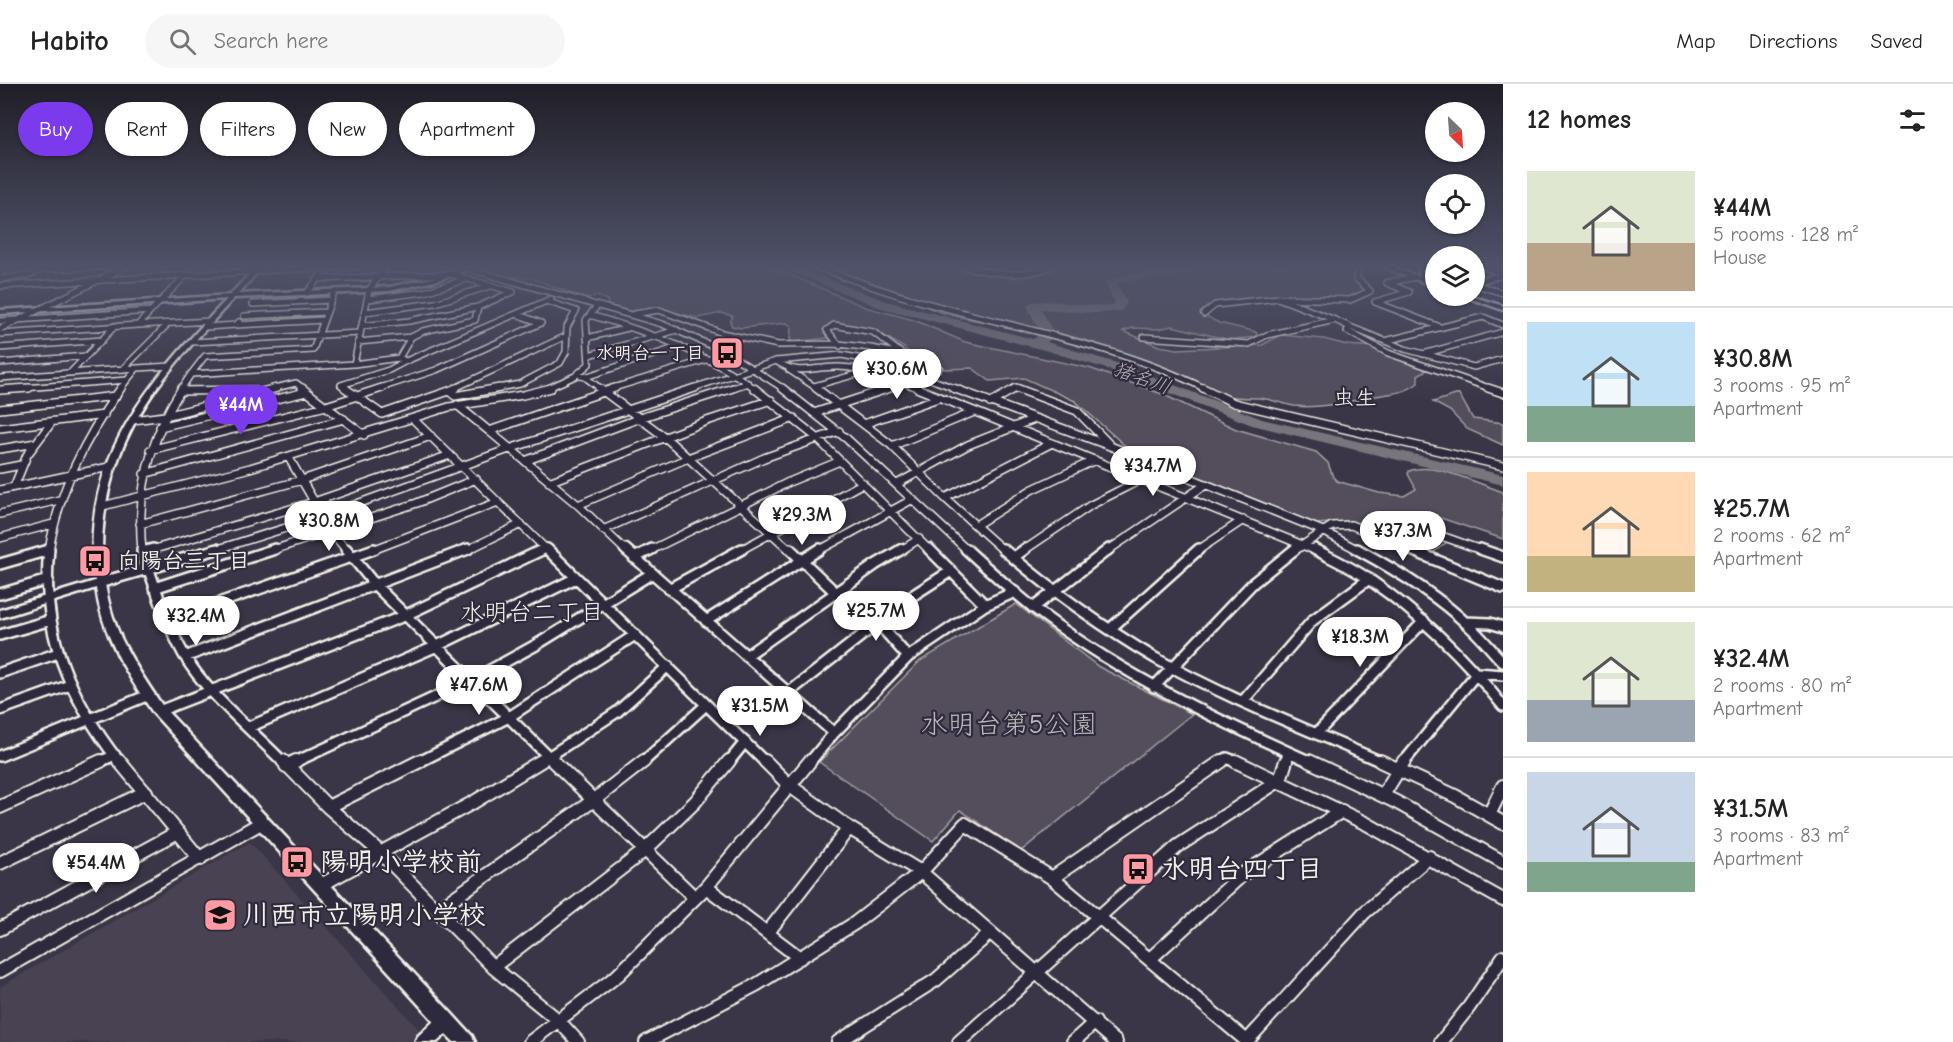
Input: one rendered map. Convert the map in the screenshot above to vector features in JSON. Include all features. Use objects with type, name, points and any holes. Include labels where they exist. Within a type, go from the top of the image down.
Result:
[{"type":"street","points":[[0,312],[16,311]]},
{"type":"street","points":[[0,329],[35,311]]},
{"type":"street","points":[[0,321],[151,311]]},
{"type":"street","points":[[138,325],[151,311]]},
{"type":"street","points":[[220,311],[143,402],[120,443],[110,467],[99,507],[95,561],[105,610],[129,668],[146,696],[261,823],[466,1042]]},
{"type":"street","points":[[237,325],[248,311]]},
{"type":"street","points":[[354,364],[364,312],[374,311]]},
{"type":"street","points":[[360,334],[460,311]]},
{"type":"street","points":[[192,342],[323,334],[411,337],[423,331],[475,320],[477,311]]},
{"type":"street","points":[[524,311],[389,370],[341,385],[382,414],[448,391],[566,336]]},
{"type":"street","points":[[448,391],[455,396],[520,384],[560,363],[566,352],[567,327],[575,311]]},
{"type":"street","points":[[582,376],[589,364],[590,356],[586,320],[593,311]]},
{"type":"street","points":[[616,311],[704,340],[754,368],[817,412],[1034,608],[1154,687],[1288,753],[1383,795],[1503,862]]},
{"type":"street","points":[[630,314],[654,311]]},
{"type":"street","points":[[661,311],[722,333],[778,345],[839,344],[902,354],[939,368],[925,376],[817,412]]},
{"type":"street","points":[[960,311],[1062,336],[1118,354],[1182,377],[1234,403],[1503,466]]},
{"type":"street","points":[[1204,314],[1208,311]]},
{"type":"street","points":[[1311,311],[1384,341],[1474,367],[1503,359]]},
{"type":"street","points":[[1398,311],[1440,327]]},
{"type":"street","points":[[205,356],[313,350],[323,334],[326,312],[244,316]]},
{"type":"street","points":[[150,450],[326,406],[436,370],[541,323],[516,314]]},
{"type":"street","points":[[590,315],[632,327],[681,346],[748,383],[816,437],[985,604]]},
{"type":"street","points":[[1384,341],[1483,317],[1503,325]]},
{"type":"street","points":[[0,334],[138,325],[237,325],[324,320]]},
{"type":"street","points":[[1144,337],[1249,344],[1267,335],[1335,320]]},
{"type":"street","points":[[123,369],[168,324]]},
{"type":"street","points":[[842,355],[839,344],[827,330],[834,325],[873,332],[902,354]]},
{"type":"street","points":[[71,372],[115,326]]},
{"type":"street","points":[[587,338],[632,327]]},
{"type":"street","points":[[1350,327],[1347,331],[1388,353],[1503,393]]},
{"type":"street","points":[[590,356],[678,330]]},
{"type":"street","points":[[1423,354],[1503,332]]},
{"type":"street","points":[[399,358],[411,337]]},
{"type":"street","points":[[0,348],[102,340]]},
{"type":"street","points":[[219,341],[191,374],[165,416],[150,450],[141,498],[143,565],[149,570],[167,621],[185,657],[212,690],[286,766],[328,807],[381,853],[493,967],[559,1022],[578,1042]]},
{"type":"street","points":[[99,507],[289,458],[457,405],[540,391],[681,346]]},
{"type":"street","points":[[0,614],[321,517],[628,408],[776,361],[842,355],[893,365],[925,376],[990,403],[1110,446],[1323,531],[1397,573],[1465,622],[1503,662]]},
{"type":"street","points":[[0,363],[86,356]]},
{"type":"street","points":[[191,374],[354,364],[399,358],[406,361]]},
{"type":"street","points":[[489,432],[604,391],[709,360]]},
{"type":"street","points":[[776,361],[840,405],[892,446],[945,498],[1013,558],[1110,629],[1172,666],[1243,701],[1397,770],[1503,823]]},
{"type":"street","points":[[0,378],[171,366]]},
{"type":"street","points":[[789,370],[839,367],[867,370],[905,383],[1303,543],[1369,579],[1424,621],[1477,673],[1503,706]]},
{"type":"street","points":[[137,368],[104,415],[68,476],[59,500],[49,550],[48,580],[51,620],[58,653],[70,685],[91,720],[115,755],[200,859]]},
{"type":"street","points":[[296,383],[300,368]]},
{"type":"street","points":[[814,386],[867,370]]},
{"type":"street","points":[[582,376],[666,438],[772,532],[836,593],[878,623],[909,657]]},
{"type":"street","points":[[0,390],[127,380]]},
{"type":"street","points":[[133,420],[165,416],[296,383]]},
{"type":"street","points":[[296,383],[364,435]]},
{"type":"street","points":[[525,462],[640,418],[748,383]]},
{"type":"street","points":[[990,403],[1016,388],[1077,411],[1110,446]]},
{"type":"street","points":[[180,391],[270,389]]},
{"type":"street","points":[[160,427],[306,392]]},
{"type":"street","points":[[0,409],[116,396]]},
{"type":"street","points":[[864,424],[938,398]]},
{"type":"street","points":[[549,482],[707,421],[771,400]]},
{"type":"street","points":[[457,405],[578,505],[651,574],[834,733]]},
{"type":"street","points":[[892,446],[974,412]]},
{"type":"street","points":[[0,428],[104,415]]},
{"type":"street","points":[[578,505],[688,458],[794,418]]},
{"type":"street","points":[[144,474],[344,419]]},
{"type":"street","points":[[413,419],[790,786],[849,828],[921,872],[1116,1042]]},
{"type":"street","points":[[897,484],[968,446],[1034,419]]},
{"type":"street","points":[[14,487],[21,465],[52,422]]},
{"type":"street","points":[[603,530],[816,437],[840,431]]},
{"type":"street","points":[[140,524],[302,480],[431,436]]},
{"type":"street","points":[[0,449],[36,443]]},
{"type":"street","points":[[945,498],[1053,443]]},
{"type":"street","points":[[143,552],[314,502],[450,454]]},
{"type":"street","points":[[289,458],[321,517],[350,558],[405,615],[695,898]]},
{"type":"street","points":[[976,525],[1032,490],[1095,460]]},
{"type":"street","points":[[634,558],[789,482],[840,461]]},
{"type":"street","points":[[0,469],[21,465]]},
{"type":"street","points":[[0,490],[110,467]]},
{"type":"street","points":[[154,588],[417,503],[476,479]]},
{"type":"street","points":[[1013,558],[1079,512],[1112,492],[1142,479]]},
{"type":"street","points":[[669,589],[863,483]]},
{"type":"street","points":[[1034,608],[1126,536],[1205,485]]},
{"type":"street","points":[[706,621],[841,536],[913,499]]},
{"type":"street","points":[[0,514],[59,500]]},
{"type":"street","points":[[167,621],[350,558],[498,502]]},
{"type":"street","points":[[1110,629],[1192,554],[1243,520]]},
{"type":"street","points":[[0,538],[53,524]]},
{"type":"street","points":[[185,657],[456,555],[521,524]]},
{"type":"street","points":[[1154,687],[1253,583],[1303,543],[1332,526],[1351,525],[1503,588]]},
{"type":"street","points":[[1436,534],[1503,557]]},
{"type":"street","points":[[746,656],[875,565],[919,539]]},
{"type":"street","points":[[159,711],[405,615],[546,548]]},
{"type":"street","points":[[0,564],[49,550]]},
{"type":"street","points":[[788,693],[915,594],[951,571]]},
{"type":"street","points":[[286,766],[472,680],[536,645],[651,574]]},
{"type":"street","points":[[249,726],[437,646],[576,578]]},
{"type":"street","points":[[1243,701],[1313,620],[1369,579]]},
{"type":"street","points":[[0,594],[48,580]]},
{"type":"street","points":[[530,1042],[618,975],[706,887],[834,733],[909,657],[985,604],[1015,592]]},
{"type":"street","points":[[0,635],[51,620]]},
{"type":"street","points":[[1316,734],[1424,621]]},
{"type":"street","points":[[1465,622],[1490,623],[1503,627]]},
{"type":"street","points":[[328,807],[509,717],[635,635]]},
{"type":"street","points":[[0,673],[58,653]]},
{"type":"street","points":[[321,885],[474,802],[550,756],[616,712],[669,666]]},
{"type":"street","points":[[1477,673],[1503,675]]},
{"type":"street","points":[[1383,795],[1397,770],[1477,673]]},
{"type":"street","points":[[0,710],[70,685]]},
{"type":"street","points":[[0,756],[146,696]]},
{"type":"street","points":[[438,909],[594,800],[648,758],[705,705]]},
{"type":"street","points":[[493,967],[644,850],[695,802],[746,742]]},
{"type":"street","points":[[959,1042],[1097,916],[1178,846],[1280,780],[1288,753]]},
{"type":"street","points":[[0,807],[115,755]]},
{"type":"street","points":[[1052,878],[1227,758],[1280,780],[1342,811],[1429,857],[1503,900]]},
{"type":"street","points":[[1489,815],[1503,786]]},
{"type":"street","points":[[0,863],[146,792]]},
{"type":"street","points":[[1150,959],[1243,874],[1342,811]]},
{"type":"street","points":[[0,971],[261,823]]},
{"type":"street","points":[[646,1042],[756,986],[855,923],[921,872],[965,824],[1052,878],[1247,1041],[1364,913],[1429,857]]},
{"type":"street","points":[[768,932],[849,828]]},
{"type":"street","points":[[0,929],[178,832]]},
{"type":"street","points":[[706,887],[800,958]]},
{"type":"street","points":[[838,1042],[936,980],[990,933]]},
{"type":"street","points":[[1441,1042],[1469,1007],[1503,957]]},
{"type":"street","points":[[424,1042],[447,1021]]},
{"type":"street","points":[[1072,1042],[1095,1022]]},
{"type":"shaded area","name":"川西市立陽明小学校","points":[[250,842],[421,1032],[410,1042],[0,1042],[0,987]]},
{"type":"green space","points":[[666,311],[879,311],[914,320],[965,342],[1089,368],[1162,394],[1236,429],[1316,452],[1328,463],[1337,481],[1379,493],[1404,496],[1416,489],[1408,474],[1409,471],[1430,469],[1469,479],[1503,492],[1503,539],[1417,510],[1406,518],[1447,542],[1433,553],[1350,521],[1317,524],[1131,451],[1075,401],[1024,378],[990,381],[972,368],[945,369],[936,363],[911,355],[903,347],[875,330],[831,323],[823,330],[829,338],[793,342],[790,340],[791,326],[787,323],[741,328],[732,326],[730,322],[733,316],[721,313],[698,318]]},
{"type":"green space","points":[[937,311],[1203,311],[1200,313],[1219,323],[1253,331],[1257,333],[1256,337],[1229,340],[1172,326],[1159,329],[1133,328],[1123,331],[1159,346],[1177,349],[1262,345],[1281,335],[1324,339],[1347,345],[1375,347],[1428,369],[1418,375],[1418,383],[1407,390],[1313,407],[1294,406],[1263,399],[1229,397],[1125,353],[1062,334],[957,317]]},
{"type":"green space","points":[[1459,394],[1473,419],[1503,423],[1503,445],[1467,429],[1450,411],[1433,402]]},
{"type":"green space","name":"水明台第5公園","points":[[1016,604],[1099,667],[1192,714],[1021,851],[960,810],[933,841],[819,762],[920,661]]},
{"type":"waterway","name":"猪名川","points":[[908,311],[1053,348],[1115,367],[1257,422],[1503,480]]},
{"type":"waterway","points":[[1036,311],[1048,336],[1036,343]]},
{"type":"place","name":"水明台一丁目","points":[[727,353]]},
{"type":"place","name":"向陽台三丁目","points":[[95,561]]},
{"type":"place","name":"陽明小学校前","points":[[297,862]]},
{"type":"place","name":"水明台四丁目","points":[[1138,869]]},
{"type":"place","name":"川西市立陽明小学校","points":[[220,915]]},
{"type":"district","name":"虫生","points":[[1355,398]]},
{"type":"district","name":"水明台二丁目","points":[[532,612]]}]
